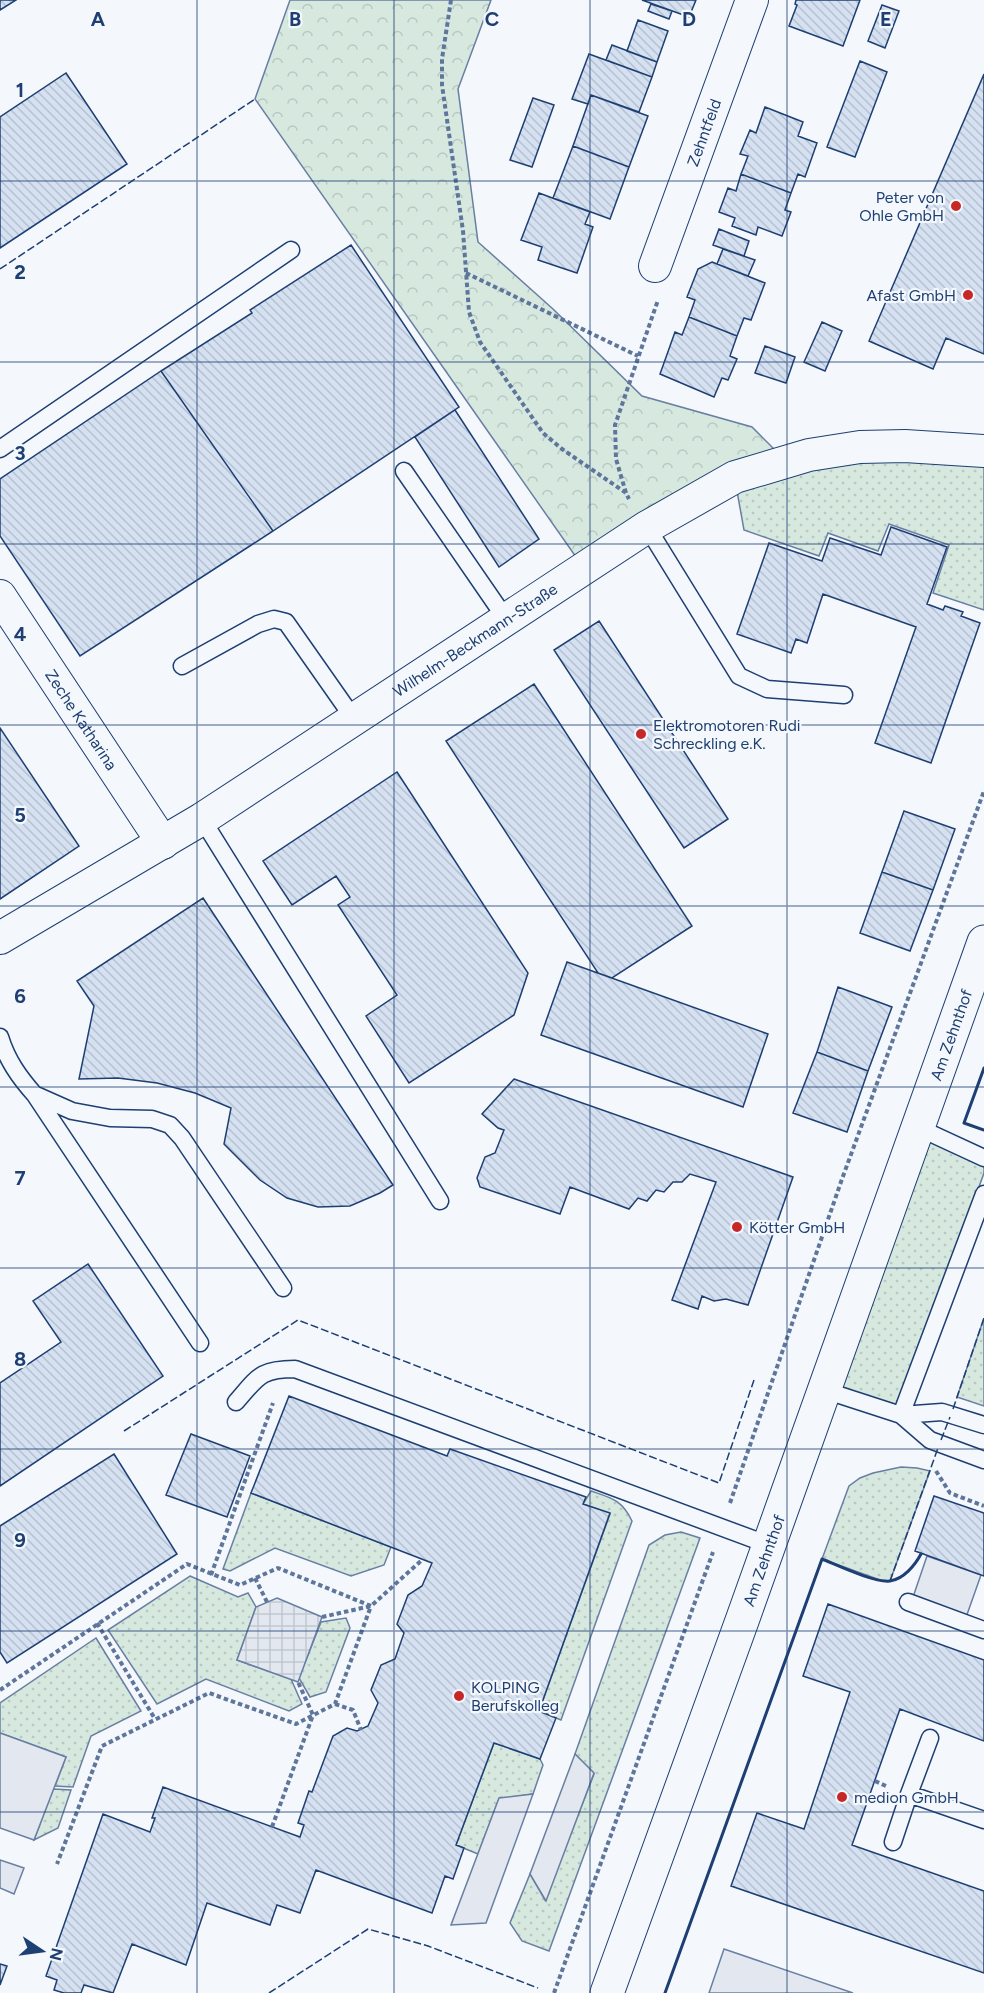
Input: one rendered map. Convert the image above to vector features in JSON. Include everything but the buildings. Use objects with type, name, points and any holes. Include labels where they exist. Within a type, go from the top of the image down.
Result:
[{"type":"main road","name":"Am Zehnthof","points":[[607,1993],[984,942]]},
{"type":"street","name":"Zehntfeld","points":[[655,266],[752,0]]},
{"type":"street","name":"Wilhelm-Beckmann-Straße","points":[[0,938],[164,843],[647,527],[735,477],[809,455],[860,447],[905,446],[984,451]]},
{"type":"street","name":"Zeche Katharina","points":[[0,596],[164,843]]},
{"type":"lane","points":[[0,449],[291,250]]},
{"type":"lane","points":[[404,471],[507,619]]},
{"type":"lane","points":[[647,527],[739,676],[767,689],[844,695]]},
{"type":"lane","points":[[182,666],[258,624],[274,619],[286,622],[354,719]]},
{"type":"lane","points":[[202,819],[440,1201]]},
{"type":"lane","points":[[0,1037],[5,1053],[18,1076],[35,1095],[200,1343]]},
{"type":"lane","points":[[35,1095],[72,1111],[110,1118],[152,1119],[170,1125],[182,1138],[284,1288]]},
{"type":"lane","points":[[917,1127],[984,1158]]},
{"type":"lane","points":[[901,1415],[984,1194]]},
{"type":"lane","points":[[236,1402],[259,1376],[276,1369],[295,1369],[769,1545]]},
{"type":"lane","points":[[824,1390],[901,1415],[942,1412],[984,1425]]},
{"type":"lane","points":[[901,1415],[930,1440],[984,1460]]},
{"type":"lane","points":[[908,1602],[984,1630]]},
{"type":"lane","points":[[893,1842],[930,1738]]},
{"type":"lane","points":[[909,1794],[984,1820]]},
{"type":"path","points":[[451,0],[442,59],[442,85],[463,231],[469,312],[480,342],[543,433],[562,449],[626,493]]},
{"type":"path","points":[[647,527],[626,493],[616,459],[615,425],[663,287],[655,266]]},
{"type":"path","points":[[466,273],[638,356]]},
{"type":"path","points":[[554,1993],[722,1528],[842,1179],[984,792]]},
{"type":"path","points":[[211,1575],[279,1385],[276,1369]]},
{"type":"path","points":[[932,1465],[950,1493],[984,1506]]},
{"type":"path","points":[[57,1864],[102,1746],[209,1693],[296,1724],[335,1704],[371,1606],[422,1560]]},
{"type":"path","points":[[0,1690],[187,1564],[240,1586],[278,1568],[371,1606]]},
{"type":"path","points":[[255,1578],[267,1602]]},
{"type":"path","points":[[322,1617],[371,1606]]},
{"type":"path","points":[[97,1623],[155,1719]]},
{"type":"path","points":[[272,1827],[313,1715],[298,1682]]},
{"type":"path","points":[[335,1704],[352,1710],[361,1730]]},
{"type":"green space","points":[[290,0],[491,0],[458,89],[478,242],[553,309],[642,396],[752,427],[784,459],[583,567],[255,99]]},
{"type":"green space","points":[[984,455],[984,610],[933,593],[949,545],[889,524],[878,551],[828,533],[819,556],[744,530],[735,480],[810,458]]},
{"type":"green space","points":[[923,1139],[984,1163],[984,1173],[897,1411],[831,1388]]},
{"type":"green space","points":[[984,1318],[984,1406],[957,1397]]},
{"type":"green space","points":[[901,1467],[930,1471],[890,1581],[880,1580],[822,1559],[849,1486],[873,1473]]},
{"type":"green space","points":[[591,1491],[616,1501],[624,1508],[632,1521],[561,1720],[539,1711],[610,1514],[583,1504]]},
{"type":"green space","points":[[251,1493],[391,1547],[384,1565],[351,1576],[275,1548],[230,1571],[223,1569]]},
{"type":"green space","points":[[681,1532],[700,1538],[549,1951],[522,1941],[510,1923],[530,1874],[545,1900],[594,1774],[575,1754],[649,1545],[665,1535]]},
{"type":"green space","points":[[190,1576],[238,1597],[248,1593],[256,1607],[237,1660],[291,1679],[302,1704],[289,1711],[206,1679],[157,1704],[108,1630]]},
{"type":"green space","points":[[346,1618],[350,1628],[326,1692],[310,1697],[299,1678],[321,1622]]},
{"type":"green space","points":[[96,1638],[141,1711],[91,1736],[73,1787],[55,1786],[66,1757],[0,1733],[0,1703]]},
{"type":"green space","points":[[494,1743],[540,1759],[543,1765],[533,1794],[499,1799],[478,1854],[456,1845]]},
{"type":"green space","points":[[53,1789],[71,1790],[58,1828],[34,1840]]},
{"type":"shaded area","points":[[927,1556],[981,1575],[964,1623],[911,1603]]},
{"type":"shaded area","points":[[277,1598],[322,1617],[298,1682],[237,1660],[256,1607]]},
{"type":"shaded area","points":[[0,1733],[66,1757],[34,1840],[0,1828]]},
{"type":"shaded area","points":[[575,1754],[594,1773],[546,1901],[530,1874]]},
{"type":"shaded area","points":[[533,1794],[486,1923],[451,1925],[499,1798]]},
{"type":"shaded area","points":[[0,1860],[24,1868],[14,1894],[0,1888]]},
{"type":"shaded area","points":[[724,1949],[853,1993],[709,1993]]},
{"type":"fence","points":[[0,269],[255,99]]},
{"type":"fence","points":[[953,1409],[984,1318]]},
{"type":"fence","points":[[124,1431],[298,1320],[719,1483],[754,1380]]},
{"type":"fence","points":[[941,1440],[950,1417]]},
{"type":"fence","points":[[890,1581],[938,1448]]},
{"type":"fence","points":[[269,1993],[368,1929],[428,1946],[538,1988]]},
{"type":"wall","points":[[984,1068],[964,1123],[984,1130]]},
{"type":"wall","points":[[665,1993],[822,1559],[866,1576],[890,1581],[904,1574],[921,1554]]},
{"type":"place","name":"Peter von Ohle GmbH","points":[[956,206]]},
{"type":"place","name":"Afast GmbH","points":[[968,295]]},
{"type":"place","name":"Elektromotoren Rudi Schreckling e.K.","points":[[641,734]]},
{"type":"place","name":"Kötter GmbH","points":[[737,1227]]},
{"type":"place","name":"KOLPING Berufskolleg","points":[[459,1696]]},
{"type":"place","name":"medion GmbH","points":[[842,1797]]}]
